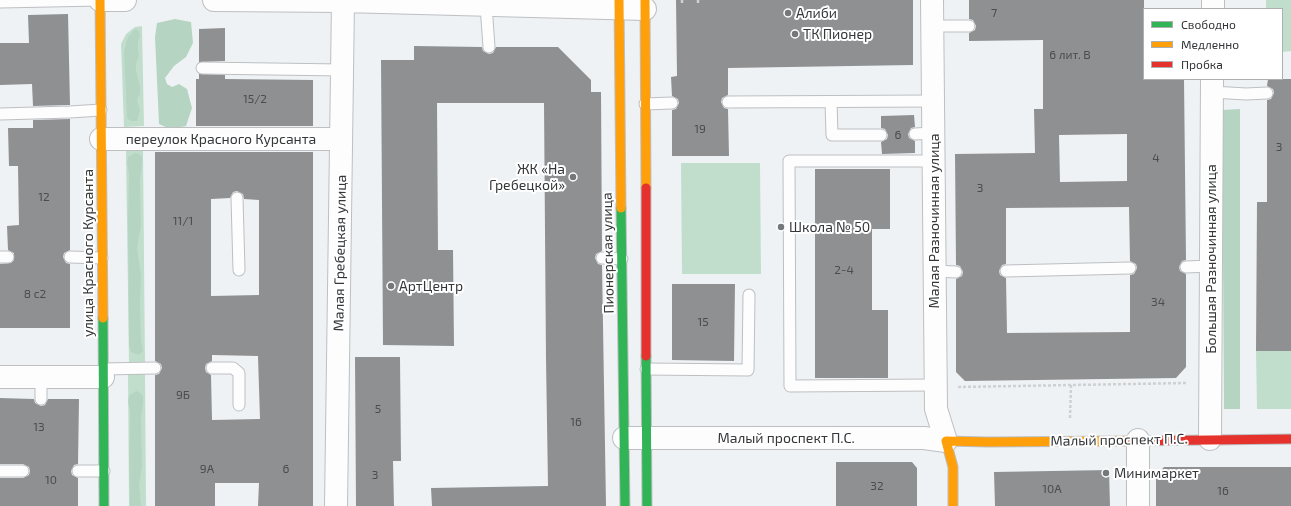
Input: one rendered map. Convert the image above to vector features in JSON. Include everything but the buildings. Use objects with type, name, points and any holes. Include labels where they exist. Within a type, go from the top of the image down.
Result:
[{"type":"street","points":[[100,0],[125,0]]},
{"type":"street","name":"улица Красного Курсанта","points":[[100,0],[104,506]]},
{"type":"street","points":[[214,0],[343,1],[486,5],[645,4],[647,506]]},
{"type":"street","name":"Малая Разночинная улица","points":[[932,0],[933,101],[924,134],[933,160],[936,409],[946,441]]},
{"type":"street","name":"Малая Гребецкая улица","points":[[336,506],[343,1]]},
{"type":"street","name":"Пионерская улица","points":[[619,4],[625,506]]},
{"type":"street","name":"Большая Разночинная улица","points":[[1210,439],[1212,86]]},
{"type":"street","name":"переулок Красного Курсанта","points":[[101,138],[237,144],[341,139]]},
{"type":"street","points":[[0,377],[41,377],[103,373]]},
{"type":"street","name":"Малый проспект П.С.","points":[[624,438],[924,438],[946,441],[988,442],[1291,439]]},
{"type":"street","points":[[1138,440],[1138,506]]},
{"type":"street","points":[[946,441],[953,467],[953,506]]},
{"type":"lane","points":[[0,2],[100,0]]},
{"type":"lane","points":[[486,5],[489,47]]},
{"type":"lane","points":[[932,26],[969,26]]},
{"type":"lane","points":[[202,68],[342,70]]},
{"type":"lane","points":[[1212,86],[1246,94],[1267,92]]},
{"type":"lane","points":[[728,102],[933,101]]},
{"type":"lane","points":[[831,102],[832,135],[881,135]]},
{"type":"lane","points":[[645,104],[672,103]]},
{"type":"lane","points":[[0,114],[101,110]]},
{"type":"lane","points":[[933,160],[789,161],[790,386],[935,385]]},
{"type":"lane","points":[[237,198],[239,270]]},
{"type":"lane","points":[[70,257],[102,258]]},
{"type":"lane","points":[[602,258],[622,259]]},
{"type":"lane","points":[[1186,267],[1211,266]]},
{"type":"lane","points":[[1006,271],[1130,268]]},
{"type":"lane","points":[[934,271],[956,272]]},
{"type":"lane","points":[[646,369],[748,370],[749,295]]},
{"type":"lane","points":[[103,373],[155,368]]},
{"type":"lane","points":[[212,368],[233,368],[239,373],[239,404]]},
{"type":"lane","points":[[41,377],[41,399]]},
{"type":"lane","points":[[78,471],[104,470]]},
{"type":"lane","points":[[0,471],[23,471]]},
{"type":"path","points":[[957,387],[1191,383]]},
{"type":"path","points":[[1070,418],[1072,385]]},
{"type":"green space","points":[[1266,0],[1291,0],[1291,51],[1283,52],[1283,8],[1266,8]]},
{"type":"green space","points":[[175,19],[191,22],[193,43],[186,57],[174,66],[165,78],[167,84],[172,87],[179,84],[187,89],[192,108],[186,126],[170,129],[159,124],[155,37],[157,23]]},
{"type":"green space","points":[[142,26],[144,126],[124,127],[121,44],[126,34],[135,27]]},
{"type":"green space","points":[[135,29],[138,30],[140,35],[138,42],[139,55],[136,64],[136,71],[140,86],[140,94],[137,99],[140,111],[137,121],[131,121],[127,118],[124,52],[128,37]]},
{"type":"green space","points":[[1240,109],[1240,409],[1224,409],[1222,110]]},
{"type":"green space","points":[[143,150],[145,363],[129,363],[126,151]]},
{"type":"green space","points":[[138,153],[142,157],[140,180],[141,227],[137,247],[141,276],[140,303],[141,340],[143,351],[139,355],[131,352],[129,346],[129,173],[127,163],[128,157]]},
{"type":"green space","points":[[681,163],[760,163],[761,274],[682,274]]},
{"type":"green space","points":[[1256,351],[1291,351],[1291,409],[1257,409]]},
{"type":"green space","points":[[128,374],[145,374],[146,506],[129,506]]},
{"type":"green space","points":[[136,391],[143,396],[141,419],[142,466],[139,485],[141,506],[130,506],[130,412],[128,402],[129,396]]},
{"type":"traffic: fast","points":[[621,208],[625,506]]},
{"type":"traffic: fast","points":[[103,318],[104,506]]},
{"type":"traffic: fast","points":[[646,356],[647,506]]},
{"type":"traffic: slow","points":[[100,0],[103,318]]},
{"type":"traffic: slow","points":[[619,0],[621,208]]},
{"type":"traffic: slow","points":[[645,0],[646,188]]},
{"type":"traffic: slow","points":[[953,506],[953,467],[946,441],[1127,441]]},
{"type":"traffic: jam","points":[[646,188],[646,356]]},
{"type":"traffic: jam","points":[[1127,441],[1291,439]]},
{"type":"place","name":"Алиби","points":[[788,13]]},
{"type":"place","name":"ТК Пионер","points":[[795,34]]},
{"type":"place","name":"ЖК «На Гребецкой»","points":[[573,177]]},
{"type":"place","name":"Школа № 50","points":[[781,227]]},
{"type":"place","name":"АртЦентр","points":[[391,286]]},
{"type":"place","name":"Минимаркет","points":[[1106,473]]}]
